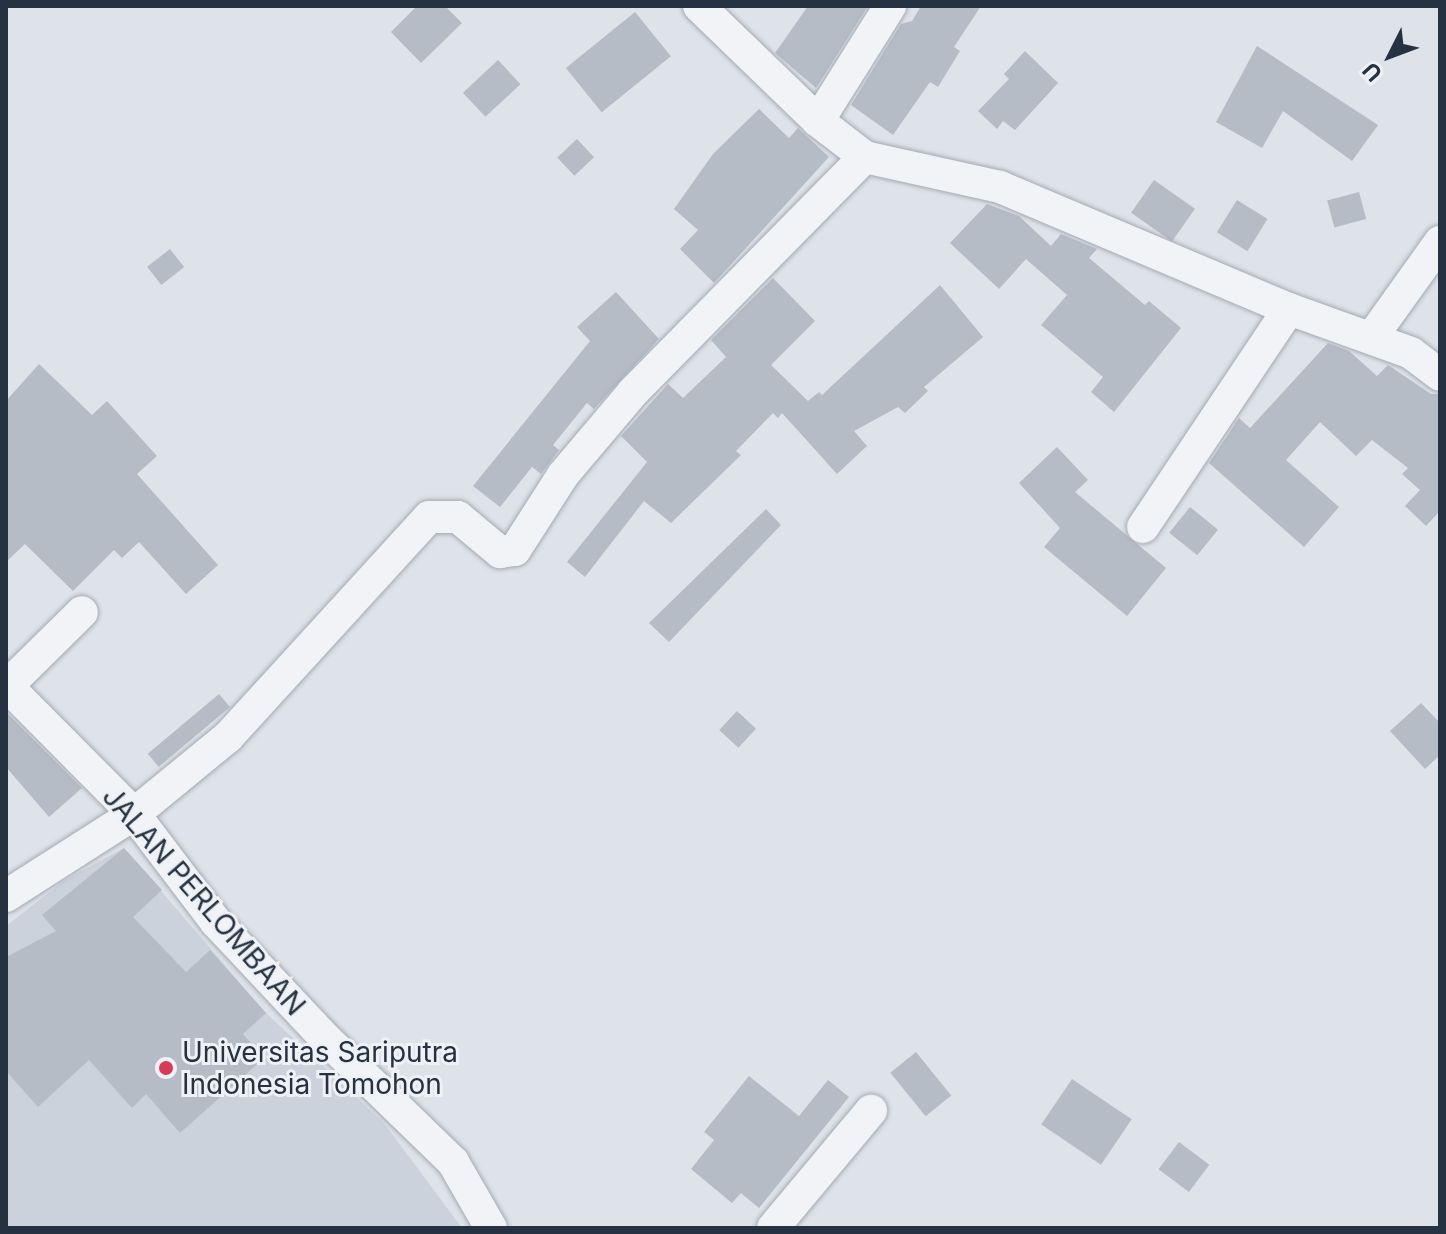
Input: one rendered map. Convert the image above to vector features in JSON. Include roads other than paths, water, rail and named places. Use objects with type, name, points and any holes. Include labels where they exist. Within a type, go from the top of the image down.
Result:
[{"type":"street","points":[[699,6],[818,121],[865,157],[1000,187],[1289,309],[1411,353],[1440,375]]},
{"type":"street","points":[[818,121],[890,6]]},
{"type":"street","points":[[6,896],[134,814],[228,737],[429,517],[458,517],[500,552],[515,550],[563,475],[634,391],[865,157]]},
{"type":"street","points":[[1372,337],[1440,242]]},
{"type":"street","points":[[1143,527],[1289,309]]},
{"type":"street","points":[[7,685],[82,612]]},
{"type":"street","name":"JALAN PERLOMBAAN","points":[[7,685],[134,814],[216,922],[402,1117],[453,1162],[491,1228]]},
{"type":"street","points":[[773,1228],[871,1111]]},
{"type":"place","name":"Universitas Sariputra Indonesia Tomohon","points":[[166,1068]]}]
